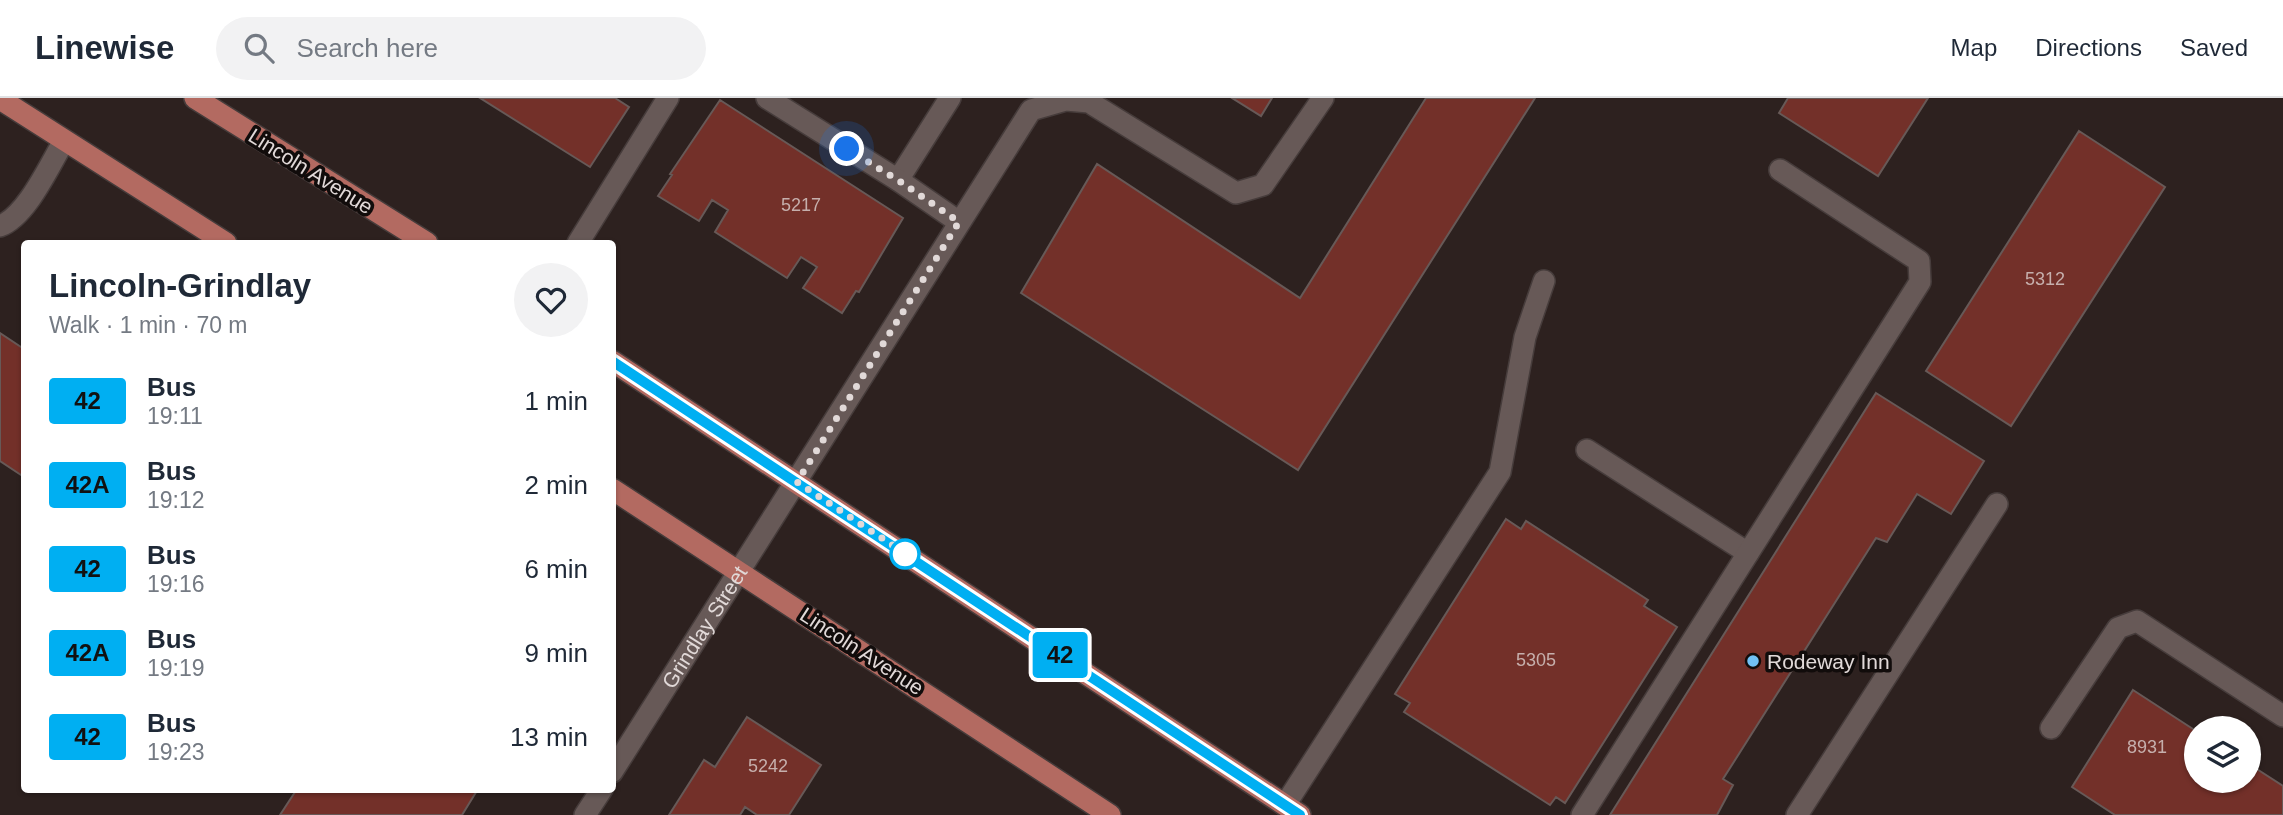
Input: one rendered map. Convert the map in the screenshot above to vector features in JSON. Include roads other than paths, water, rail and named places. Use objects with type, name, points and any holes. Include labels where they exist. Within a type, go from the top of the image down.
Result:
[{"type":"main road","name":"Lincoln Avenue","points":[[195,98],[422,240]]},
{"type":"main road","points":[[0,99],[221,240]]},
{"type":"main road","points":[[616,364],[1292,810]]},
{"type":"main road","name":"Lincoln Avenue","points":[[616,492],[740,570],[1110,815]]},
{"type":"street","points":[[580,240],[668,98]]},
{"type":"street","points":[[767,98],[898,180],[959,222]]},
{"type":"street","points":[[898,180],[950,98]]},
{"type":"street","name":"Grindlay Street","points":[[616,766],[1031,110],[1066,100],[1089,102],[1236,193],[1263,185],[1324,98]]},
{"type":"street","points":[[0,226],[27,202],[65,141]]},
{"type":"street","points":[[1583,815],[1920,282],[1919,261],[1780,170]]},
{"type":"street","points":[[1292,810],[1500,472],[1525,337],[1544,281]]},
{"type":"street","points":[[1587,450],[1748,552]]},
{"type":"street","points":[[1797,815],[1997,504]]},
{"type":"street","points":[[2051,728],[2119,628],[2137,621],[2283,716]]},
{"type":"street","points":[[585,815],[599,793]]},
{"type":"place","name":"Rodeway Inn","points":[[1753,661]]}]
